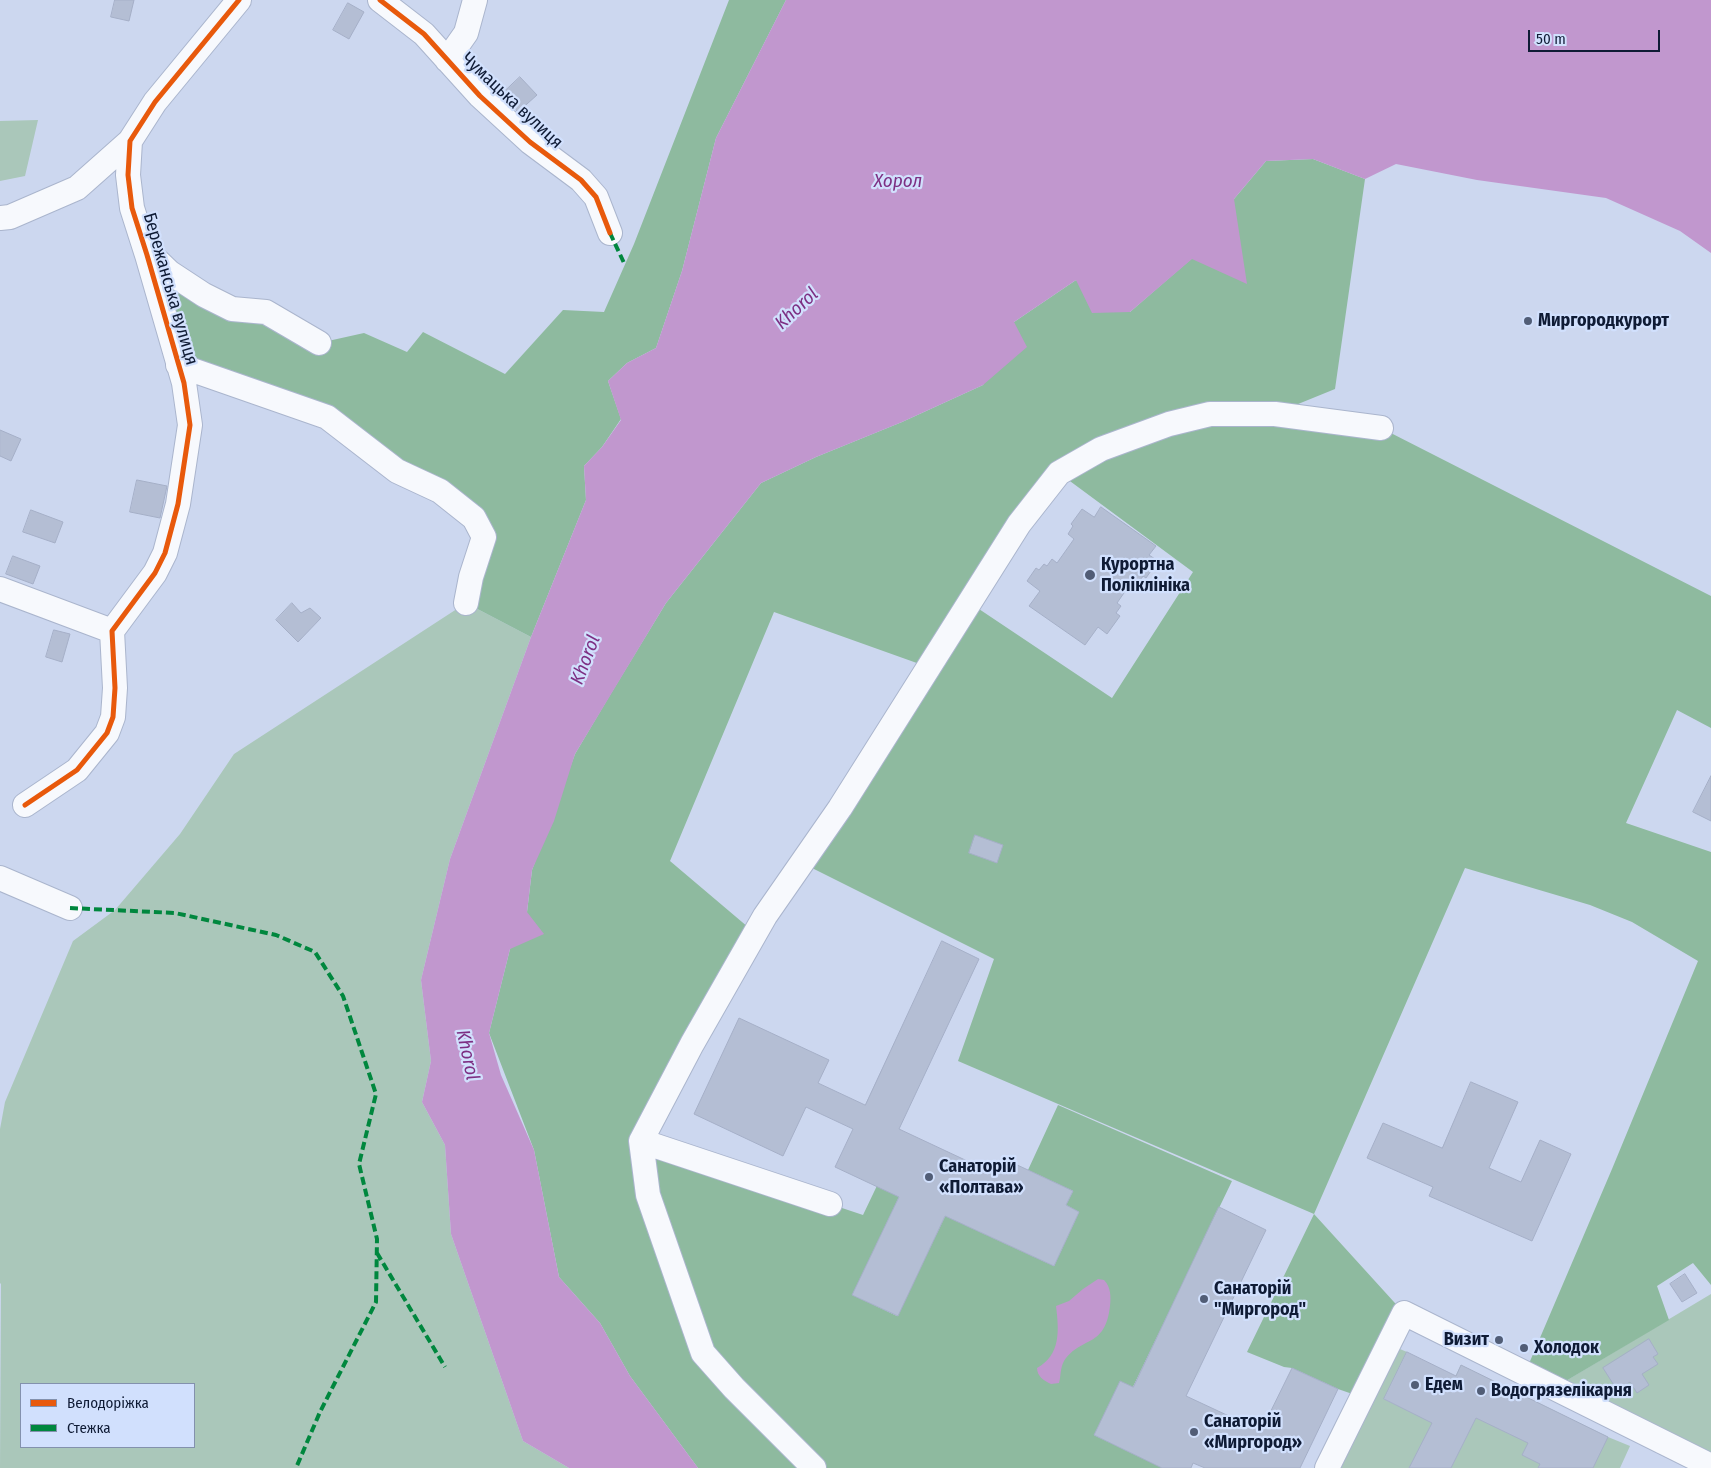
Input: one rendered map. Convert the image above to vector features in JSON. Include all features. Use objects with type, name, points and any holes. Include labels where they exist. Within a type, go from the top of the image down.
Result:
[{"type":"street","name":"Бережанська вулиця","points":[[112,631],[155,573],[164,553],[178,504],[190,425],[184,383],[132,208],[128,175],[130,141],[155,102],[239,0]]},
{"type":"street","name":"Чумацька вулиця","points":[[380,0],[424,34],[480,96],[530,142],[581,180],[596,197],[610,233]]},
{"type":"street","points":[[447,60],[466,33],[475,0]]},
{"type":"street","points":[[0,218],[10,217],[77,188],[130,141]]},
{"type":"street","points":[[145,249],[169,272],[204,295],[232,309],[266,312],[319,343]]},
{"type":"street","points":[[178,364],[327,417],[397,471],[440,490],[474,518],[484,537],[471,577],[466,603]]},
{"type":"street","points":[[814,1468],[734,1388],[703,1353],[648,1195],[641,1141],[692,1044],[765,916],[840,808],[1019,524],[1059,473],[1101,449],[1170,424],[1210,414],[1275,414],[1380,428]]},
{"type":"street","points":[[0,589],[112,631],[116,688],[113,717],[107,733],[77,770],[25,805]]},
{"type":"street","points":[[0,878],[70,908]]},
{"type":"street","points":[[641,1141],[830,1204]]},
{"type":"street","points":[[1327,1468],[1404,1313],[1711,1466]]},
{"type":"green space","points":[[729,0],[786,0],[716,138],[682,271],[656,348],[627,363],[608,381],[621,419],[602,447],[584,466],[586,500],[531,637],[466,603],[484,537],[327,417],[178,365],[145,249],[169,272],[319,343],[364,333],[407,352],[423,332],[505,374],[563,310],[604,312],[634,244]]},
{"type":"green space","points":[[38,120],[25,176],[0,181],[0,121]]},
{"type":"green space","points":[[1313,159],[1365,179],[1335,389],[1276,413],[1381,428],[1711,596],[1711,728],[1677,710],[1626,823],[1711,852],[1711,1285],[1693,1263],[1657,1286],[1669,1320],[1554,1388],[1525,1373],[1698,961],[1632,922],[1590,905],[1465,868],[1314,1214],[958,1061],[994,959],[802,863],[928,667],[774,612],[670,861],[755,933],[641,1141],[863,1215],[884,1171],[906,1182],[853,1295],[897,1316],[952,1202],[965,1225],[1054,1266],[1079,1212],[1066,1205],[1073,1191],[1028,1170],[1058,1105],[1232,1181],[1133,1387],[1094,1435],[1163,1468],[698,1468],[630,1376],[600,1323],[559,1277],[534,1150],[489,1033],[510,949],[527,912],[532,870],[575,754],[666,603],[761,483],[816,457],[902,422],[983,385],[1014,322],[1076,280],[1130,312],[1191,259],[1234,199],[1266,161]],"holes":[[[1059,473],[1193,572],[1112,698],[970,603]]]},
{"type":"green space","points":[[466,603],[531,637],[450,859],[421,980],[431,1061],[422,1102],[445,1145],[451,1234],[523,1441],[569,1468],[0,1468],[0,1129],[5,1102],[73,941],[115,910],[180,834],[234,754]]},
{"type":"green space","points":[[1314,1214],[1404,1313],[1361,1397],[1338,1389],[1292,1368],[1284,1367],[1247,1352]]},
{"type":"green space","points":[[1711,1294],[1711,1466],[1554,1388]]},
{"type":"green space","points":[[1388,1344],[1407,1352],[1384,1399],[1433,1422],[1461,1365],[1630,1446],[1620,1468],[1327,1468]]},
{"type":"water","name":"Хорол","points":[[786,0],[1711,0],[1711,253],[1680,231],[1606,198],[1477,180],[1396,164],[1365,179],[1313,159],[1266,161],[1234,199],[1247,284],[1192,259],[1130,312],[1092,313],[1076,280],[1014,322],[1027,347],[983,385],[902,422],[816,457],[761,483],[666,603],[575,754],[554,821],[532,870],[527,912],[544,934],[510,949],[489,1033],[501,1075],[534,1150],[559,1277],[600,1323],[630,1376],[698,1468],[569,1468],[523,1441],[451,1234],[445,1145],[422,1102],[431,1061],[421,980],[450,859],[531,637],[586,500],[584,466],[602,447],[621,420],[608,381],[627,363],[656,348],[682,271],[716,138]]},
{"type":"water","points":[[1098,1279],[1104,1280],[1109,1289],[1110,1296],[1110,1306],[1103,1329],[1092,1340],[1071,1353],[1064,1361],[1059,1383],[1051,1384],[1041,1378],[1037,1368],[1051,1356],[1057,1341],[1056,1306],[1069,1301]]},
{"type":"building","points":[[115,0],[134,0],[129,21],[111,17]]},
{"type":"building","points":[[348,3],[364,12],[349,39],[333,30]]},
{"type":"building","points":[[520,77],[537,95],[518,112],[502,94]]},
{"type":"building","points":[[0,430],[21,439],[11,461],[0,456]]},
{"type":"building","points":[[137,480],[167,486],[160,518],[130,512]]},
{"type":"building","name":"Курортна Поліклініка","points":[[1101,507],[1156,546],[1149,555],[1158,561],[1146,578],[1143,576],[1138,584],[1133,580],[1117,603],[1121,606],[1116,613],[1120,616],[1107,634],[1098,627],[1085,645],[1029,606],[1040,591],[1027,581],[1036,568],[1039,570],[1044,564],[1047,566],[1052,559],[1057,563],[1074,539],[1068,534],[1073,526],[1071,524],[1082,509],[1094,517]]},
{"type":"building","points":[[31,510],[63,522],[55,543],[23,532]]},
{"type":"building","points":[[13,556],[40,566],[33,584],[6,574]]},
{"type":"building","points":[[292,603],[301,613],[310,608],[321,618],[298,642],[276,620]]},
{"type":"building","points":[[54,630],[70,634],[62,662],[46,657]]},
{"type":"building","points":[[1711,776],[1711,821],[1693,812]]},
{"type":"building","points":[[975,835],[1003,845],[997,863],[969,853]]},
{"type":"building","points":[[942,941],[979,959],[899,1129],[995,1174],[998,1166],[1011,1172],[1015,1164],[1073,1191],[1066,1205],[1079,1212],[1054,1266],[945,1216],[898,1316],[852,1295],[899,1197],[835,1167],[853,1129],[806,1107],[783,1156],[694,1114],[739,1018],[829,1060],[818,1083],[865,1105]]},
{"type":"building","points":[[1471,1082],[1518,1102],[1489,1168],[1521,1182],[1540,1140],[1571,1154],[1532,1241],[1429,1196],[1433,1187],[1367,1158],[1383,1123],[1442,1148]]},
{"type":"building","name":"Санаторій \"Миргород\"","points":[[1219,1207],[1266,1230],[1186,1396],[1261,1431],[1292,1368],[1338,1389],[1300,1468],[1205,1468],[1193,1463],[1191,1468],[1162,1468],[1094,1435],[1120,1381],[1133,1387]]},
{"type":"building","points":[[1685,1274],[1697,1293],[1682,1302],[1670,1284]]},
{"type":"building","points":[[1649,1339],[1658,1354],[1653,1357],[1658,1364],[1642,1374],[1649,1385],[1637,1393],[1630,1382],[1617,1390],[1603,1368]]},
{"type":"building","name":"Водогрязелікарня","points":[[1407,1352],[1456,1376],[1461,1365],[1608,1437],[1593,1468],[1538,1468],[1540,1464],[1522,1455],[1528,1443],[1476,1418],[1451,1468],[1409,1468],[1432,1423],[1384,1399]]},
{"type":"marked path","points":[[610,233],[625,265]]},
{"type":"marked path","points":[[70,908],[175,913],[276,935],[315,952],[343,996],[376,1094],[359,1164],[377,1239],[376,1302],[320,1412],[296,1468]]},
{"type":"marked path","points":[[377,1253],[445,1367]]},
{"type":"cycle path","points":[[25,805],[77,770],[107,733],[113,717],[115,688],[112,631],[155,573],[165,553],[178,504],[190,425],[184,383],[132,208],[128,175],[130,141],[155,102],[239,0]]},
{"type":"cycle path","points":[[380,0],[424,34],[480,96],[530,142],[581,180],[596,197],[610,233]]},
{"type":"place","name":"Миргородкурорт","points":[[1528,321]]},
{"type":"place","name":"Курортна Поліклініка","points":[[1090,575]]},
{"type":"place","name":"Санаторій «Полтава»","points":[[929,1177]]},
{"type":"place","name":"Санаторій \"Миргород\"","points":[[1204,1299]]},
{"type":"place","name":"Визит","points":[[1499,1340]]},
{"type":"place","name":"Холодок","points":[[1524,1348]]},
{"type":"place","name":"Едем","points":[[1415,1385]]},
{"type":"place","name":"Водогрязелікарня","points":[[1481,1391]]},
{"type":"place","name":"Санаторій «Миргород»","points":[[1194,1432]]},
{"type":"water label","name":"Khorol","points":[[797,309]]},
{"type":"water label","name":"Khorol","points":[[586,660]]},
{"type":"water label","name":"Khorol","points":[[467,1055]]}]
